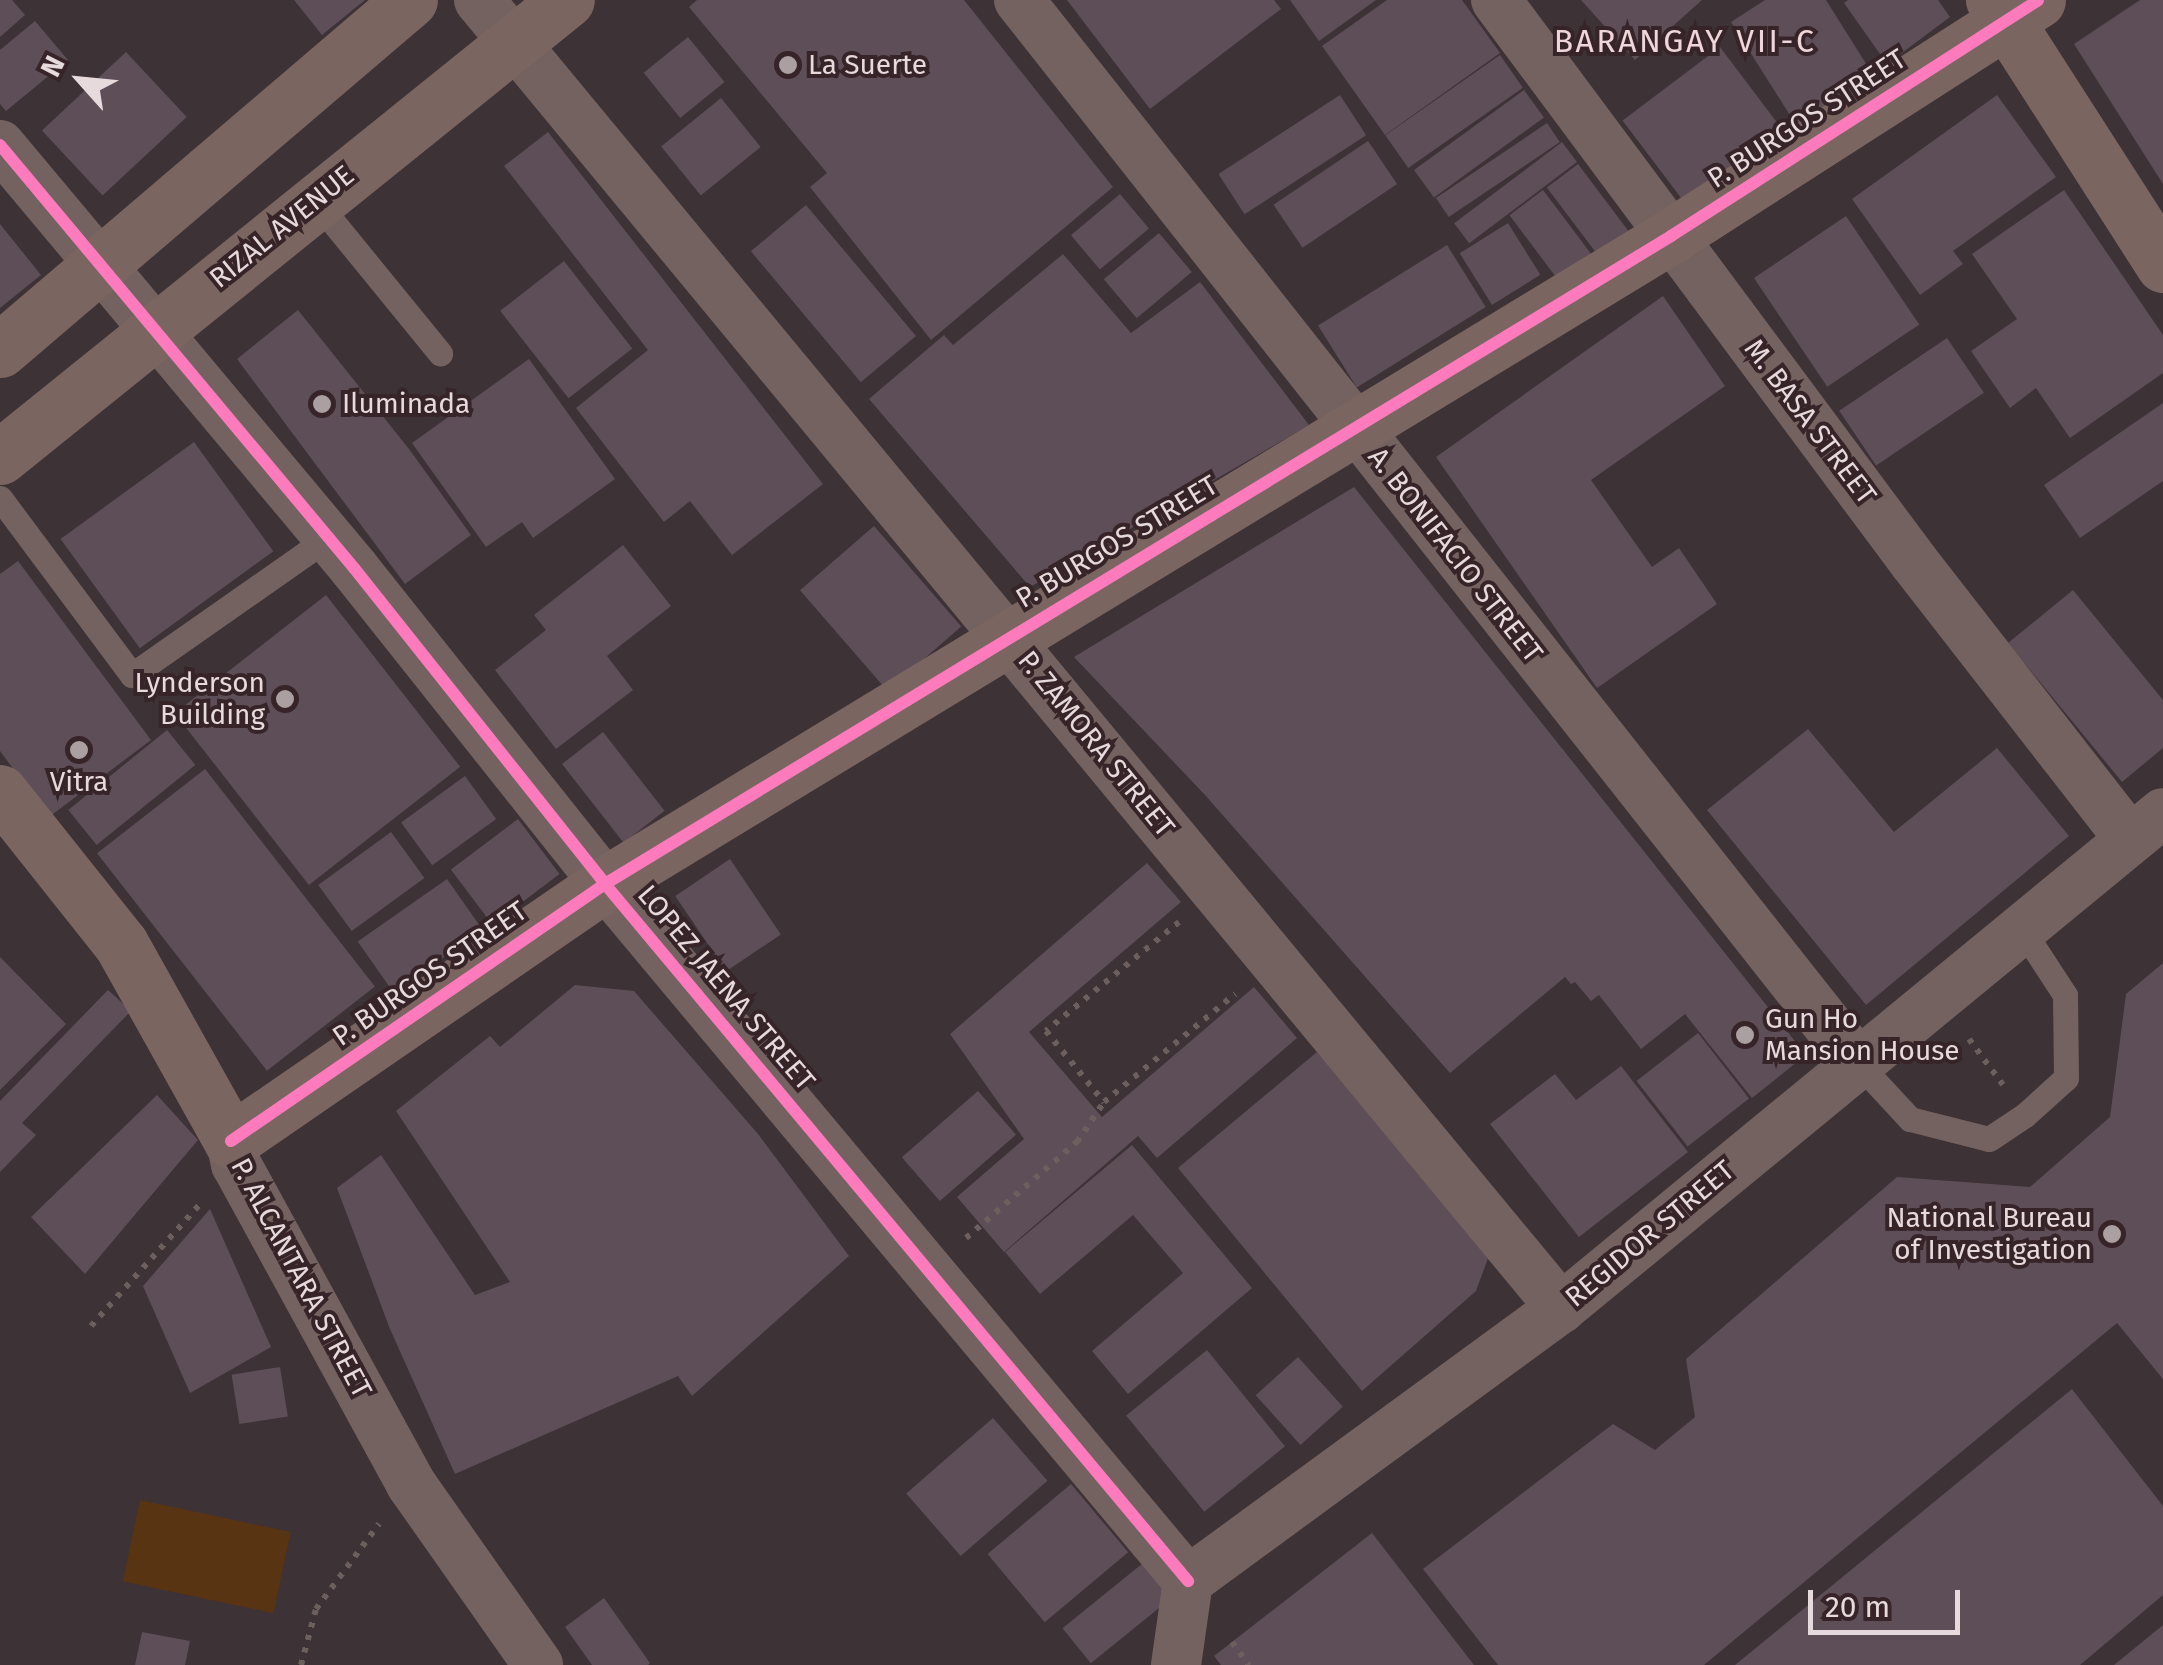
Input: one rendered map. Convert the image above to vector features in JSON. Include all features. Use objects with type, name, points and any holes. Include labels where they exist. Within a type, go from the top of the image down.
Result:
[{"type":"street","points":[[0,350],[410,0]]},
{"type":"street","name":"P. ZAMORA STREET","points":[[479,0],[1561,1308]]},
{"type":"street","name":"RIZAL AVENUE","points":[[0,457],[567,0]]},
{"type":"street","name":"A. BONIFACIO STREET","points":[[1019,0],[1857,1062]]},
{"type":"street","name":"M. BASA STREET","points":[[1496,0],[1671,236],[2146,826]]},
{"type":"street","points":[[2012,7],[2163,265]]},
{"type":"street","name":"P. BURGOS STREET","points":[[234,1153],[605,884],[1671,236],[2012,7]]},
{"type":"street","name":"LOPEZ JAENA STREET","points":[[0,146],[328,537],[605,884],[1188,1580]]},
{"type":"street","name":"P. ALCANTARA STREET","points":[[0,792],[121,944],[411,1484],[538,1665]]},
{"type":"street","name":"REGIDOR STREET","points":[[1188,1580],[1561,1308],[2146,826]]},
{"type":"street","points":[[1176,1665],[1188,1580]]},
{"type":"lane","points":[[315,200],[440,353]]},
{"type":"lane","points":[[0,498],[132,676],[328,537]]},
{"type":"lane","points":[[1857,1062],[1910,1119],[1989,1139],[2025,1114],[2066,1078],[2065,996],[2022,929]]},
{"type":"path","points":[[1104,1102],[1046,1031],[1216,891]]},
{"type":"path","points":[[931,1269],[1077,1142],[1104,1102],[1274,961]]},
{"type":"path","points":[[1960,1028],[2003,1085]]},
{"type":"path","points":[[91,1326],[234,1153]]},
{"type":"path","points":[[301,1665],[316,1609],[411,1484]]},
{"type":"shaded area","points":[[140,1500],[291,1532],[273,1613],[123,1581]]},
{"type":"building","points":[[0,0],[12,0],[25,15],[0,37]]},
{"type":"building","points":[[294,0],[365,0],[322,35]]},
{"type":"building","points":[[697,0],[964,0],[1113,187],[931,340],[810,187],[827,173],[689,7]]},
{"type":"building","points":[[1067,0],[1274,0],[1281,9],[1150,109]]},
{"type":"building","points":[[1290,0],[1376,0],[1319,41]]},
{"type":"building","points":[[1387,0],[1462,0],[1500,53],[1385,135],[1322,46]]},
{"type":"building","points":[[1581,0],[1702,0],[1635,60]]},
{"type":"building","points":[[1765,0],[1826,0],[1875,78],[1798,128],[1731,22]]},
{"type":"building","points":[[1938,0],[1950,17],[1887,64],[1844,3]]},
{"type":"building","points":[[2140,0],[2163,0],[2163,184],[2074,44]]},
{"type":"building","points":[[35,21],[68,60],[6,111],[0,104],[0,50]]},
{"type":"building","points":[[688,37],[725,82],[680,118],[644,73]]},
{"type":"building","points":[[1720,47],[1784,132],[1686,205],[1623,120]]},
{"type":"building","points":[[126,52],[187,117],[103,196],[42,130]]},
{"type":"building","points":[[1500,55],[1523,88],[1408,168],[1385,135]]},
{"type":"building","points":[[1524,90],[1544,118],[1434,197],[1414,170]]},
{"type":"building","points":[[1340,95],[1366,135],[1245,214],[1218,174]]},
{"type":"building","points":[[1997,95],[2056,177],[1953,251],[1963,264],[1920,295],[1852,199]]},
{"type":"building","points":[[721,98],[761,147],[701,195],[661,146]]},
{"type":"building","points":[[1547,123],[1560,142],[1449,217],[1436,198]]},
{"type":"building","points":[[548,132],[823,484],[732,555],[690,501],[664,522],[576,408],[648,350],[504,166]]},
{"type":"building","points":[[1368,141],[1397,184],[1303,248],[1273,205]]},
{"type":"building","points":[[1562,142],[1577,162],[1469,243],[1454,223]]},
{"type":"building","points":[[1578,164],[1633,237],[1602,260],[1547,187]]},
{"type":"building","points":[[1543,190],[1594,258],[1561,283],[1509,215]]},
{"type":"building","points":[[2064,190],[2163,335],[2163,373],[2070,438],[2036,388],[2010,408],[1971,351],[2017,319],[1972,254]]},
{"type":"building","points":[[1120,194],[1149,228],[1100,270],[1071,235]]},
{"type":"building","points":[[806,205],[916,336],[861,382],[751,251]]},
{"type":"building","points":[[1846,216],[1919,325],[1827,387],[1754,278]]},
{"type":"building","points":[[1508,223],[1540,275],[1492,305],[1460,253]]},
{"type":"building","points":[[0,224],[41,275],[0,308]]},
{"type":"building","points":[[1159,233],[1192,272],[1137,318],[1104,279]]},
{"type":"building","points":[[1447,245],[1486,307],[1357,387],[1318,326]]},
{"type":"building","points":[[1063,254],[1131,333],[1200,282],[1309,425],[1030,587],[869,399],[944,335],[953,345]]},
{"type":"building","points":[[564,261],[632,348],[569,398],[500,311]]},
{"type":"building","points":[[1663,296],[1725,386],[1591,480],[1652,567],[1679,548],[1717,604],[1597,688],[1436,457]]},
{"type":"building","name":"Iluminada","points":[[298,310],[409,449],[471,535],[405,584],[237,359]]},
{"type":"building","points":[[1947,338],[1984,393],[1876,465],[1839,411]]},
{"type":"building","points":[[529,359],[615,479],[533,538],[522,522],[486,547],[412,443]]},
{"type":"building","points":[[2163,403],[2163,481],[2080,538],[2044,485]]},
{"type":"building","points":[[194,442],[273,551],[140,648],[61,539]]},
{"type":"building","points":[[1354,487],[1806,1055],[1752,1098],[1685,1014],[1641,1049],[1599,995],[1591,1001],[1575,982],[1571,984],[1565,977],[1450,1073],[1205,795],[1074,657]]},
{"type":"building","points":[[874,526],[961,626],[887,691],[800,590]]},
{"type":"building","points":[[623,545],[671,606],[607,656],[633,690],[556,749],[495,670],[546,630],[534,615]]},
{"type":"building","points":[[18,561],[151,740],[49,817],[0,751],[0,574]]},
{"type":"building","points":[[2073,590],[2163,700],[2163,748],[2122,782],[2008,643]]},
{"type":"building","points":[[326,595],[460,767],[309,885],[175,713]]},
{"type":"building","points":[[1808,729],[1894,832],[1997,748],[2069,836],[1866,1005],[1707,810]]},
{"type":"building","points":[[167,730],[195,765],[97,845],[68,810]]},
{"type":"building","points":[[603,732],[665,811],[624,843],[562,764]]},
{"type":"building","points":[[205,769],[375,986],[267,1071],[97,853]]},
{"type":"building","points":[[465,776],[496,819],[432,865],[401,822]]},
{"type":"building","points":[[518,819],[560,874],[492,925],[451,870]]},
{"type":"building","points":[[391,832],[425,878],[352,931],[318,885]]},
{"type":"building","points":[[730,859],[781,934],[726,971],[675,896]]},
{"type":"building","points":[[1147,863],[1181,902],[1029,1032],[1102,1117],[1254,987],[1297,1038],[1157,1158],[1138,1136],[1004,1252],[957,1197],[1024,1139],[950,1034]]},
{"type":"building","points":[[447,879],[483,930],[393,992],[358,942]]},
{"type":"building","points":[[0,957],[66,1024],[0,1090]]},
{"type":"building","points":[[2163,963],[2163,1379],[2117,1323],[1704,1665],[1498,1665],[1423,1569],[1613,1424],[1655,1450],[1695,1417],[1686,1359],[1897,1177],[2030,1187],[2110,1117],[2126,994]]},
{"type":"building","points":[[575,985],[634,991],[758,1134],[849,1256],[692,1396],[678,1376],[455,1474],[390,1329],[337,1188],[381,1155],[475,1295],[510,1282],[396,1111],[490,1036],[500,1047]]},
{"type":"building","points":[[108,990],[131,1011],[22,1123],[36,1135],[0,1172],[0,1101]]},
{"type":"building","points":[[1698,1033],[1749,1098],[1688,1146],[1637,1081]]},
{"type":"building","points":[[1317,1052],[1491,1250],[1476,1291],[1362,1391],[1178,1168]]},
{"type":"building","points":[[1621,1066],[1688,1152],[1579,1237],[1490,1124],[1555,1074],[1576,1100]]},
{"type":"building","points":[[978,1091],[1016,1135],[940,1201],[902,1157]]},
{"type":"building","points":[[157,1095],[198,1140],[85,1274],[31,1217]]},
{"type":"building","points":[[1132,1145],[1252,1288],[1128,1394],[1092,1351],[1183,1273],[1133,1215],[1040,1294],[1005,1252]]},
{"type":"building","points":[[210,1209],[271,1347],[190,1393],[143,1286]]},
{"type":"building","points":[[1207,1350],[1285,1446],[1204,1512],[1126,1415]]},
{"type":"building","points":[[1298,1357],[1343,1407],[1300,1445],[1256,1395]]},
{"type":"building","points":[[280,1367],[288,1416],[239,1424],[232,1375]]},
{"type":"building","points":[[2072,1389],[2163,1506],[2163,1595],[2080,1665],[1735,1665]]},
{"type":"building","points":[[993,1418],[1047,1481],[961,1556],[906,1493]]},
{"type":"building","points":[[1071,1484],[1128,1552],[1045,1622],[988,1554]]},
{"type":"building","points":[[1372,1533],[1474,1665],[1221,1665],[1214,1656]]},
{"type":"building","points":[[1148,1559],[1176,1594],[1091,1663],[1063,1628]]},
{"type":"building","points":[[604,1598],[648,1665],[592,1665],[565,1627]]},
{"type":"building","points":[[2163,1625],[2163,1665],[2114,1665]]},
{"type":"building","points":[[142,1632],[190,1641],[185,1665],[135,1665]]},
{"type":"cycle path","points":[[231,1141],[605,884],[1671,236],[2038,0]]},
{"type":"cycle path","points":[[0,145],[354,568],[605,884],[1188,1581]]},
{"type":"place","name":"La Suerte","points":[[788,65]]},
{"type":"place","name":"Iluminada","points":[[322,404]]},
{"type":"place","name":"Lynderson Building","points":[[285,699]]},
{"type":"place","name":"Vitra","points":[[79,750]]},
{"type":"place","name":"Gun Ho Mansion House","points":[[1745,1035]]},
{"type":"place","name":"National Bureau of Investigation","points":[[2112,1234]]},
{"type":"district","name":"BARANGAY VII-C","points":[[1685,41]]}]
